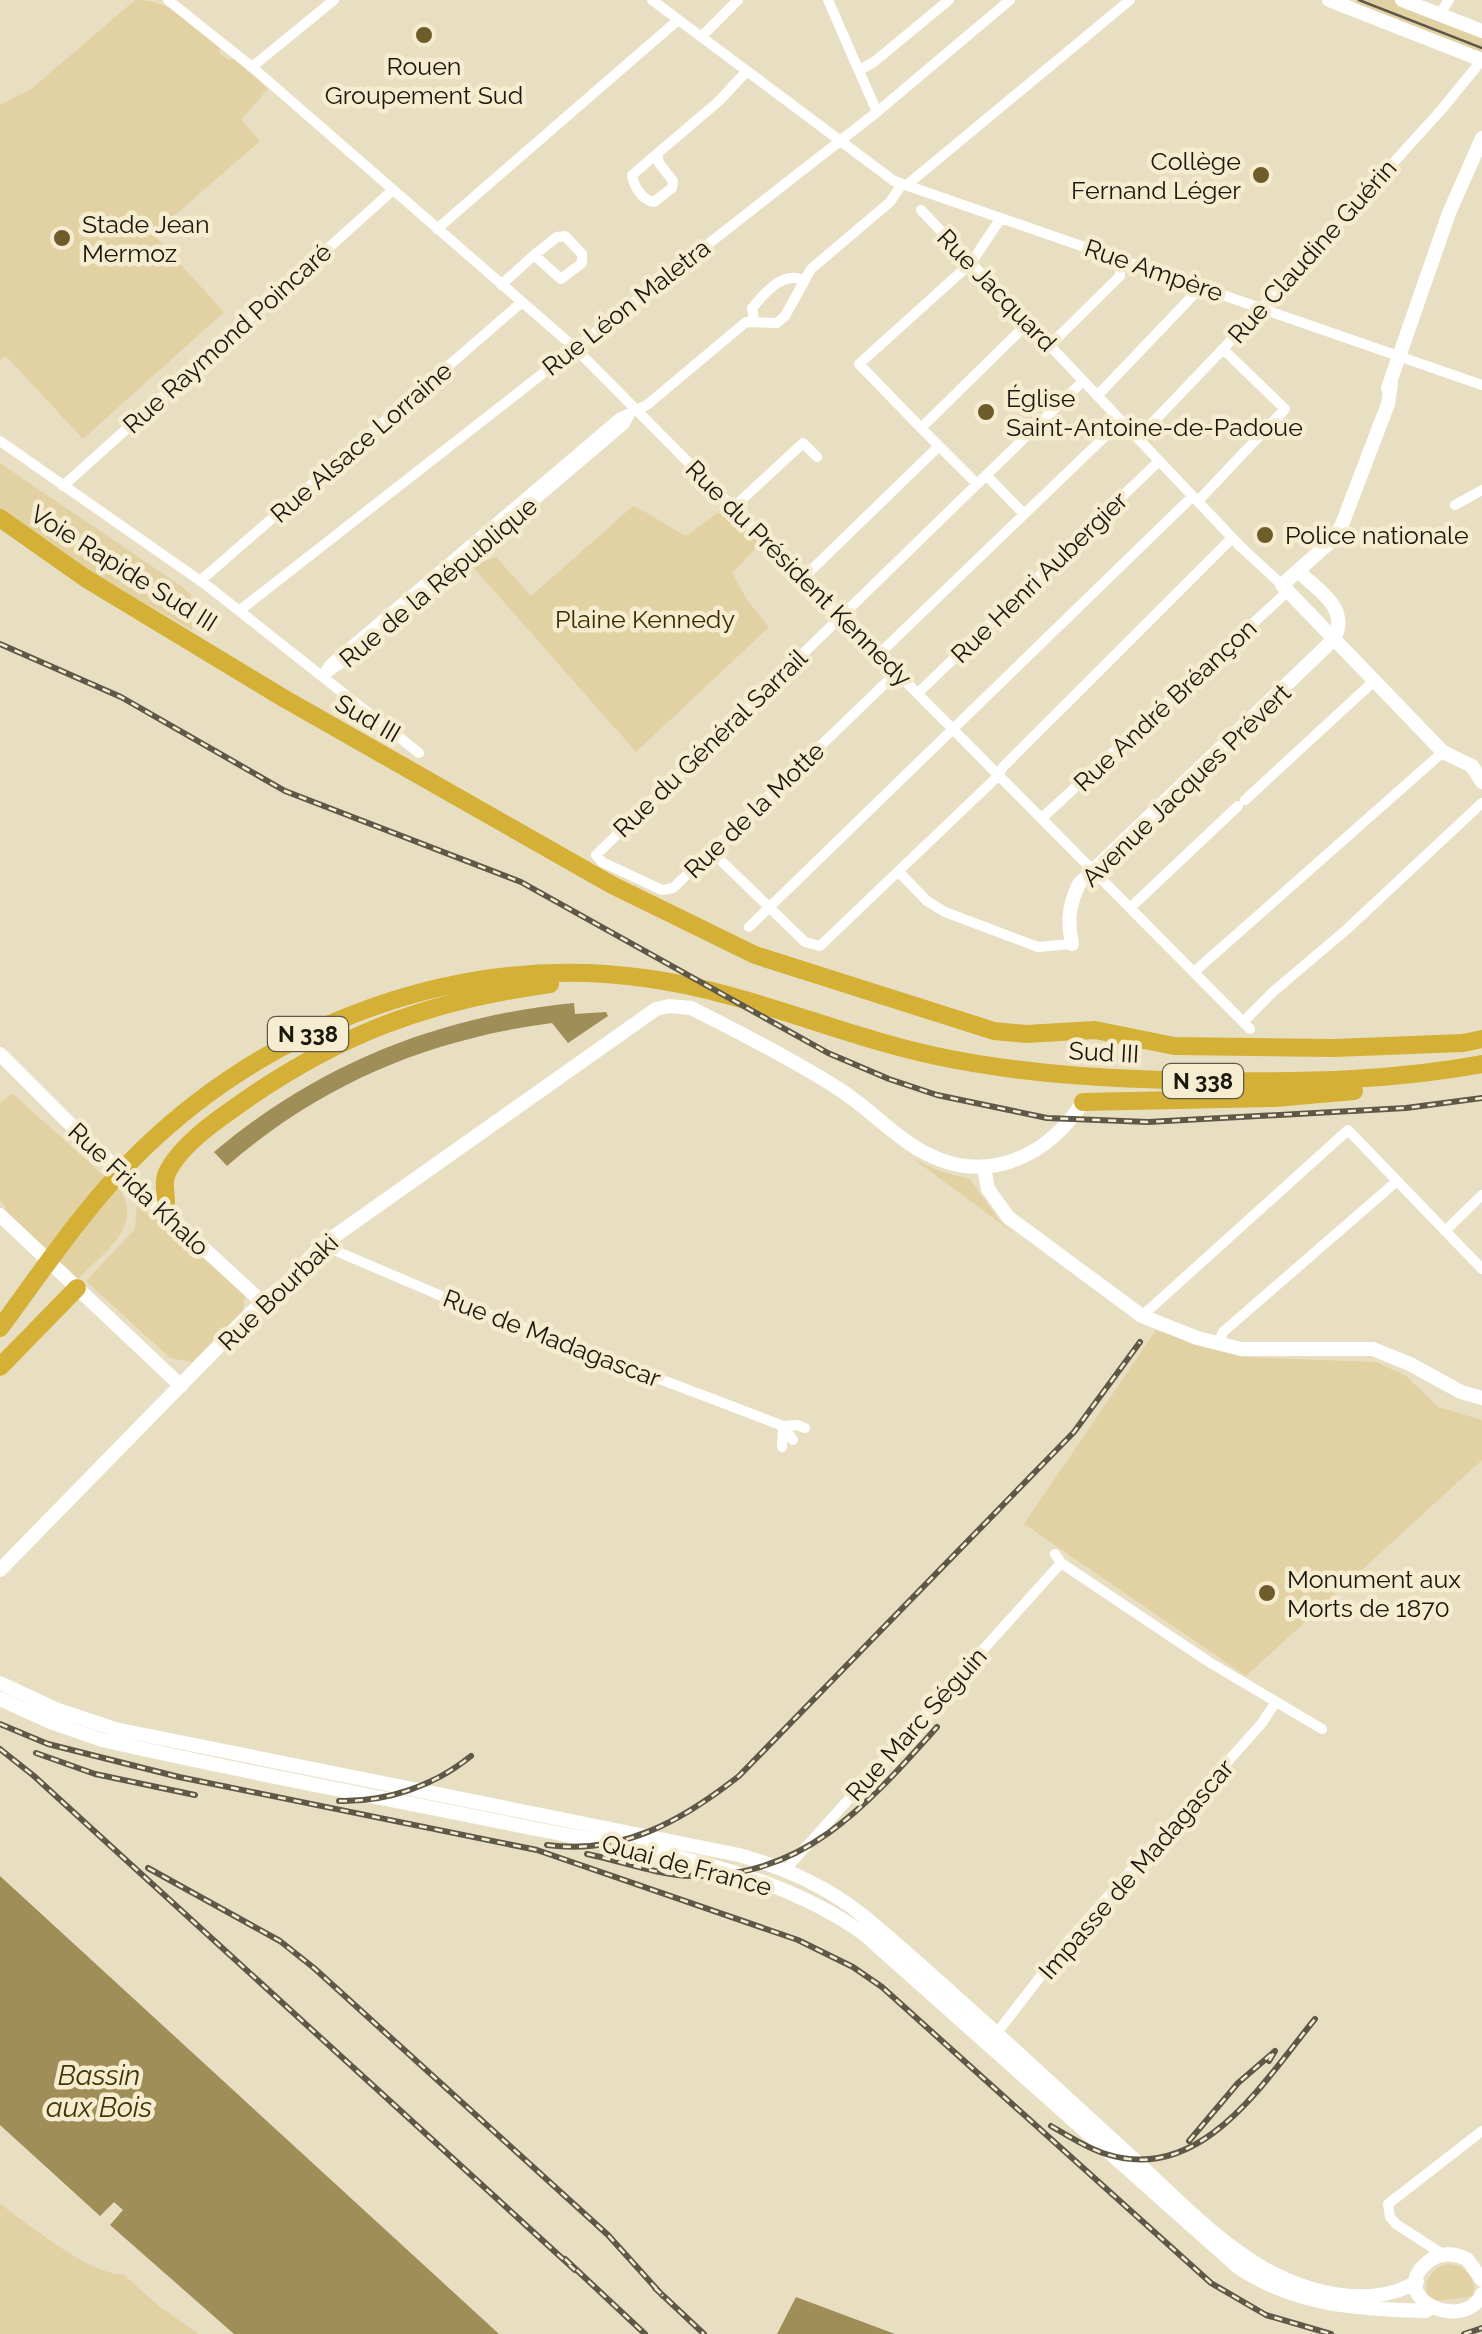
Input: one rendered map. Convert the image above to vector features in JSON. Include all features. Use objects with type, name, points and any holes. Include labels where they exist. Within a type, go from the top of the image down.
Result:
[{"type":"highway","name":"Voie Rapide Sud III","points":[[0,518],[63,564],[222,660]]},
{"type":"highway","points":[[0,532],[47,567],[111,606],[212,662],[222,660]]},
{"type":"highway","name":"Sud III","points":[[222,660],[612,886],[756,955],[994,1031],[1026,1034],[1094,1030],[1174,1046],[1334,1048],[1472,1041]]},
{"type":"highway","name":"N 338","points":[[0,1328],[95,1203],[142,1150],[222,1084],[272,1052],[342,1018],[469,980],[568,973],[646,978]]},
{"type":"highway","points":[[165,1213],[164,1181],[173,1163],[222,1116],[269,1083],[372,1028],[433,1006],[496,991],[553,983],[646,978]]},
{"type":"highway","name":"Sud III","points":[[646,978],[750,1000],[905,1049],[1074,1077],[1320,1082],[1433,1073],[1482,1064]]},
{"type":"highway","points":[[1079,1107],[1316,1096],[1393,1086],[1433,1073]]},
{"type":"highway","points":[[0,1367],[77,1288]]},
{"type":"main road","points":[[1329,0],[1482,60]]},
{"type":"main road","points":[[1402,0],[1482,31]]},
{"type":"main road","points":[[1482,138],[1462,177],[1336,535],[1285,588],[1442,752],[1477,761],[1482,782]]},
{"type":"main road","points":[[1298,571],[1338,614],[1340,626],[1334,640]]},
{"type":"main road","name":"Avenue Jacques Prévert","points":[[1072,944],[1067,924],[1079,884],[1334,640]]},
{"type":"main road","name":"Rue Bourbaki","points":[[0,1570],[322,1245],[638,1020],[669,1006],[691,1008],[843,1091],[923,1152],[963,1165],[984,1167]]},
{"type":"main road","name":"Rue Frida Khalo","points":[[0,1054],[262,1302]]},
{"type":"main road","points":[[1079,1107],[1058,1134],[1031,1153],[984,1167],[988,1189],[1008,1216],[1142,1316],[1241,1349],[1373,1349],[1481,1396]]},
{"type":"main road","points":[[0,1215],[182,1386]]},
{"type":"main road","name":"Quai de France","points":[[0,1683],[115,1729],[739,1855],[786,1869],[851,1906],[1215,2231],[1264,2268],[1296,2283],[1348,2296],[1387,2296],[1416,2282]]},
{"type":"main road","name":"Quai de France","points":[[0,1699],[102,1740],[648,1853],[785,1890],[864,1934],[1238,2268],[1280,2292],[1320,2304],[1426,2312],[1444,2321],[1465,2317],[1481,2298]]},
{"type":"main road","points":[[648,1853],[672,1850],[767,1871],[786,1869],[782,1880],[785,1890]]},
{"type":"main road","points":[[1426,2312],[1418,2298],[1416,2282],[1426,2264],[1444,2255],[1467,2260],[1481,2274]]},
{"type":"street","name":"Rue du Président Kennedy","points":[[168,0],[252,67],[574,348],[1246,1025],[1274,991],[1346,930],[1482,802]]},
{"type":"street","points":[[252,67],[334,0]]},
{"type":"street","points":[[652,0],[666,4],[678,20],[745,73],[905,184]]},
{"type":"street","points":[[701,37],[738,0]]},
{"type":"street","points":[[828,0],[877,112]]},
{"type":"street","points":[[859,70],[949,0]]},
{"type":"street","name":"Rue Léon Maletra","points":[[239,611],[877,112],[1010,0]]},
{"type":"street","name":"Rue de la République","points":[[322,676],[330,664],[459,559],[619,418],[647,405],[746,322],[777,322],[785,316],[811,269],[890,202],[905,184],[1130,0]]},
{"type":"street","points":[[1439,14],[1449,0]]},
{"type":"street","points":[[437,228],[678,20]]},
{"type":"street","name":"Rue Claudine Guérin","points":[[1138,438],[1262,308],[1482,60]]},
{"type":"street","points":[[657,154],[673,181],[672,188],[654,202],[634,184],[632,176],[657,154],[720,101],[745,73]]},
{"type":"street","name":"Rue Ampère","points":[[905,184],[1482,385]]},
{"type":"street","name":"Rue Raymond Poincaré","points":[[63,486],[393,190]]},
{"type":"street","name":"Rue Jacquard","points":[[921,210],[1232,538],[1285,588]]},
{"type":"street","points":[[977,484],[859,364],[970,263],[1001,218]]},
{"type":"street","points":[[502,284],[534,255],[556,237],[565,236],[582,254],[582,264],[561,280],[534,255]]},
{"type":"street","points":[[1050,346],[1120,276],[1121,258]]},
{"type":"street","name":"Rue de la République","points":[[754,320],[752,308],[785,277],[804,280]]},
{"type":"street","points":[[1098,396],[1202,286]]},
{"type":"street","name":"Rue Alsace Lorraine","points":[[200,581],[522,302]]},
{"type":"street","points":[[921,428],[1028,324]]},
{"type":"street","points":[[749,927],[1285,409],[1222,349]]},
{"type":"street","name":"Rue du Général Sarrail","points":[[596,854],[1083,381]]},
{"type":"street","points":[[879,654],[1121,420]]},
{"type":"street","points":[[734,507],[803,443],[817,457]]},
{"type":"street","points":[[4,446],[200,581],[420,753]]},
{"type":"street","points":[[804,578],[939,446]]},
{"type":"street","name":"Rue Henri Aubergier","points":[[918,694],[1159,461]]},
{"type":"street","points":[[986,475],[1024,514]]},
{"type":"street","points":[[1455,505],[1482,490]]},
{"type":"street","points":[[712,851],[805,942],[820,946],[999,775],[1232,538]]},
{"type":"street","name":"Rue André Bréançon","points":[[1042,818],[1285,588]]},
{"type":"street","name":"Rue de la Motte","points":[[596,854],[602,862],[662,890],[673,888],[896,672]]},
{"type":"street","points":[[1130,908],[1374,681]]},
{"type":"street","points":[[1194,972],[1442,752]]},
{"type":"street","points":[[899,872],[928,901],[951,914],[1038,947],[1072,944]]},
{"type":"street","points":[[1142,1316],[1348,1130],[1482,1269]]},
{"type":"street","points":[[1218,1343],[1224,1332],[1397,1181]]},
{"type":"street","points":[[1445,1230],[1482,1194]]},
{"type":"street","name":"Rue de Madagascar","points":[[322,1245],[458,1302],[783,1426],[805,1428]]},
{"type":"street","points":[[783,1426],[793,1440]]},
{"type":"street","points":[[782,1447],[783,1426]]},
{"type":"street","name":"Rue Marc Séguin","points":[[786,1869],[1058,1558],[1208,1662],[1275,1703]]},
{"type":"street","points":[[1275,1703],[1322,1729]]},
{"type":"street","name":"Impasse de Madagascar","points":[[996,2034],[1064,1946],[1275,1703]]},
{"type":"street","points":[[1444,2255],[1390,2217],[1388,2204],[1482,2131]]},
{"type":"street","points":[[1414,2236],[1426,2264]]},
{"type":"green space","points":[[135,0],[161,4],[182,14],[220,47],[220,54],[234,59],[268,89],[241,120],[260,141],[153,234],[224,312],[83,439],[6,356],[0,361],[0,105],[31,89]]},
{"type":"green space","points":[[1356,0],[1394,0],[1482,34],[1482,57],[1354,7]]},
{"type":"green space","points":[[0,463],[181,586],[191,595],[192,630],[64,556],[0,509]]},
{"type":"green space","name":"Plaine Kennedy","points":[[633,506],[686,536],[717,513],[734,517],[760,544],[732,573],[769,627],[636,752],[472,566],[496,557],[531,596]]},
{"type":"green space","points":[[12,1093],[121,1191],[126,1204],[127,1217],[116,1240],[77,1280],[3,1211],[6,1207],[0,1201],[0,1103]]},
{"type":"green space","points":[[912,1158],[939,1171],[970,1179],[998,1219],[1015,1234]]},
{"type":"green space","points":[[142,1199],[245,1295],[243,1310],[192,1362],[170,1358],[86,1281],[135,1229],[137,1203]]},
{"type":"green space","points":[[1156,1330],[1243,1357],[1376,1362],[1406,1376],[1438,1407],[1482,1420],[1482,1460],[1246,1676],[1024,1524]]},
{"type":"green space","points":[[0,2204],[77,2258],[123,2274],[199,2334],[0,2334]]},
{"type":"green space","points":[[1448,2264],[1469,2274],[1473,2296],[1430,2302],[1428,2278]]},
{"type":"water","points":[[574,1003],[575,1014],[606,1012],[608,1016],[568,1043],[552,1023],[507,1030],[420,1054],[339,1089],[300,1111],[227,1166],[214,1152],[295,1093],[382,1049],[475,1019]]},
{"type":"water","name":"Bassin aux Bois","points":[[0,1876],[499,2334],[234,2334],[110,2225],[123,2210],[114,2202],[100,2216],[0,2125]]},
{"type":"water","points":[[796,2297],[895,2334],[777,2334]]},
{"type":"tram line","points":[[1359,0],[1482,48]]},
{"type":"railway","points":[[0,644],[121,697],[285,791],[521,882],[828,1053],[937,1095],[1047,1118],[1148,1122],[1406,1108],[1482,1098]]},
{"type":"railway","points":[[547,1845],[601,1845],[650,1831],[696,1807],[739,1776],[1074,1432],[1140,1342]]},
{"type":"railway","points":[[0,1724],[48,1744],[179,1777],[537,1850],[798,1940],[853,1967],[882,1987],[1211,2283],[1266,2315],[1331,2334]]},
{"type":"railway","points":[[587,1854],[692,1876],[732,1874],[768,1865],[831,1831],[886,1783],[937,1727]]},
{"type":"railway","points":[[0,1749],[575,2270]]},
{"type":"railway","points":[[36,1753],[95,1774],[195,1795]]},
{"type":"railway","points":[[339,1801],[375,1799],[409,1790],[442,1776],[471,1756]]},
{"type":"railway","points":[[148,1868],[280,1941],[314,1968],[608,2235],[663,2296]]},
{"type":"railway","points":[[1051,2126],[1106,2154],[1140,2160],[1172,2155],[1201,2141],[1227,2121],[1252,2097],[1315,2019]]},
{"type":"railway","points":[[1189,2141],[1238,2083],[1275,2051],[1269,2061]]},
{"type":"railway","points":[[565,2259],[645,2334]]},
{"type":"railway","points":[[655,2288],[704,2334]]},
{"type":"railway","points":[[1464,2334],[1482,2328]]},
{"type":"place","name":"Rouen Groupement Sud","points":[[424,35]]},
{"type":"place","name":"Collège Fernand Léger","points":[[1261,175]]},
{"type":"place","name":"Stade Jean Mermoz","points":[[62,238]]},
{"type":"place","name":"Église Saint-Antoine-de-Padoue","points":[[986,412]]},
{"type":"place","name":"Police nationale","points":[[1265,535]]},
{"type":"place","name":"Monument aux Morts de 1870","points":[[1267,1593]]}]
